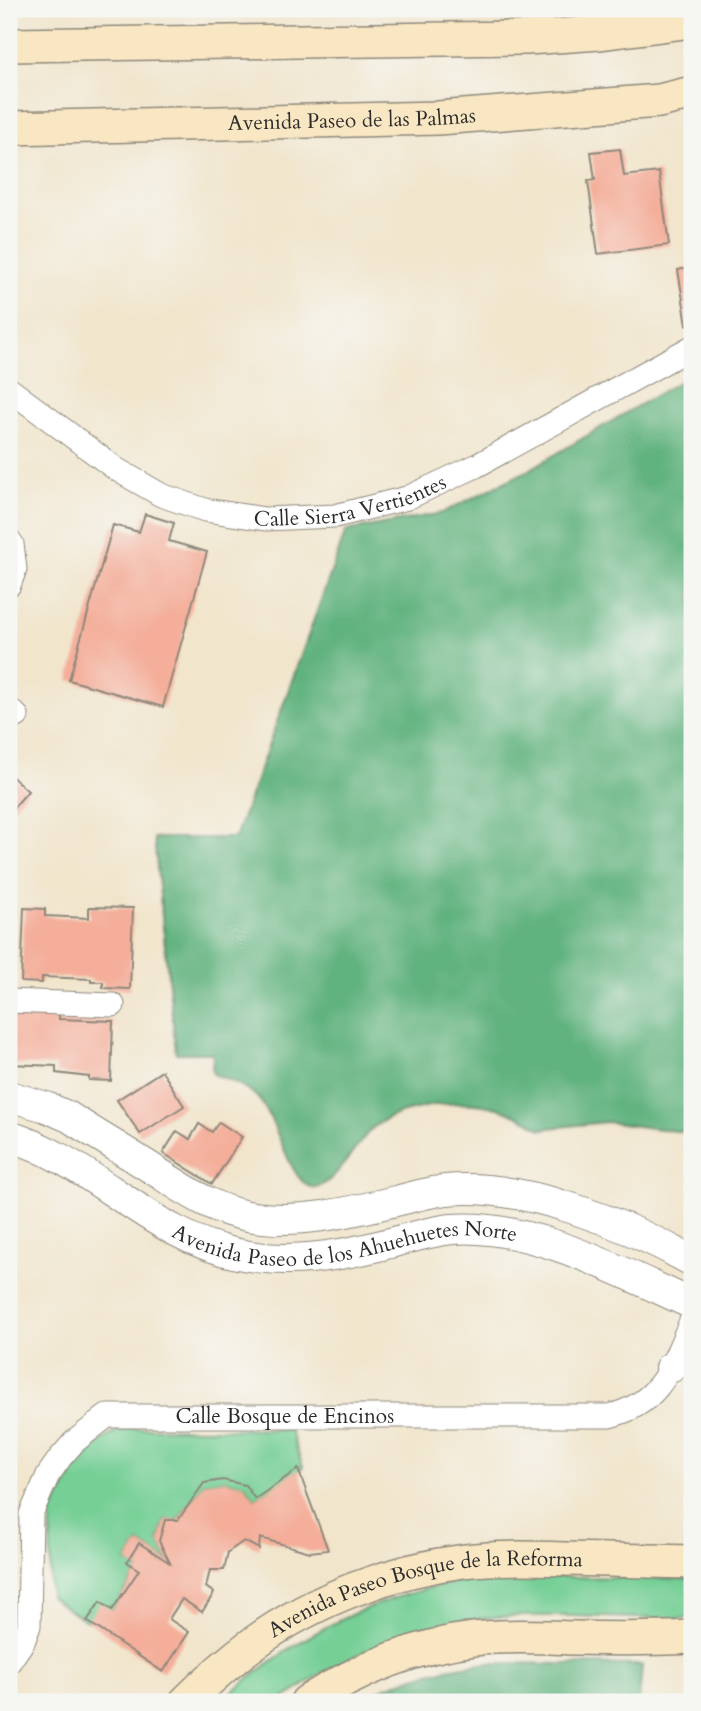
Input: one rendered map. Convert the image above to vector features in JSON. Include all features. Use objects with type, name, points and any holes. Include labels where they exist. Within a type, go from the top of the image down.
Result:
[{"type":"main road","points":[[9,45],[527,38],[692,22]]},
{"type":"main road","name":"Avenida Paseo de las Palmas","points":[[9,128],[438,118],[659,100],[692,93]]},
{"type":"main road","name":"Avenida Paseo Bosque de la Reforma","points":[[186,1702],[218,1671],[292,1618],[376,1581],[465,1561],[513,1558],[692,1562]]},
{"type":"main road","points":[[306,1702],[365,1670],[437,1645],[511,1636],[637,1639],[692,1637]]},
{"type":"street","name":"Calle Sierra Vertientes","points":[[9,393],[116,469],[161,495],[205,510],[265,519],[335,516],[407,498],[430,488],[476,466],[692,347]]},
{"type":"street","points":[[9,540],[12,544],[15,569],[9,585]]},
{"type":"street","points":[[9,1001],[113,1005]]},
{"type":"street","name":"Avenida Paseo de los Ahuehuetes Norte","points":[[9,1096],[69,1117],[207,1203],[246,1216],[283,1219],[321,1217],[446,1190],[496,1190],[592,1216],[664,1245],[692,1261]]},
{"type":"street","name":"Avenida Paseo de los Ahuehuetes Norte","points":[[9,1136],[50,1152],[190,1239],[239,1255],[297,1259],[367,1249],[450,1229],[491,1230],[512,1233],[580,1254],[692,1304]]},
{"type":"street","name":"Calle Bosque de Encinos","points":[[9,1662],[23,1642],[29,1626],[31,1514],[34,1504],[60,1458],[74,1442],[107,1416],[609,1416],[626,1412],[641,1404],[658,1388],[681,1361],[692,1319]]},
{"type":"green space","points":[[692,374],[692,1133],[606,1122],[541,1129],[513,1113],[485,1105],[455,1103],[424,1107],[392,1116],[374,1127],[336,1174],[319,1187],[311,1187],[296,1173],[271,1119],[253,1093],[215,1075],[212,1072],[211,1053],[176,1053],[154,838],[235,838],[346,531],[442,513],[527,471]]},
{"type":"green space","points":[[131,1428],[290,1430],[303,1467],[255,1499],[245,1485],[223,1480],[204,1483],[178,1520],[165,1520],[159,1541],[170,1563],[139,1543],[127,1562],[139,1570],[112,1610],[87,1621],[50,1597],[51,1514],[73,1474],[96,1445],[117,1431]]},
{"type":"green space","points":[[506,1576],[692,1579],[692,1618],[529,1616],[464,1621],[432,1627],[376,1646],[324,1672],[279,1701],[221,1702],[252,1675],[285,1652],[353,1614],[426,1589]]},
{"type":"green space","points":[[490,1663],[642,1665],[639,1702],[355,1702],[420,1675]]},
{"type":"building","points":[[620,149],[624,176],[659,172],[669,245],[598,254],[588,181],[595,180],[591,152]]},
{"type":"building","points":[[692,267],[692,322],[687,325],[678,270]]},
{"type":"building","points":[[145,514],[174,523],[169,541],[207,552],[163,707],[69,680],[113,525],[139,532]]},
{"type":"building","points":[[9,774],[28,791],[9,813]]},
{"type":"building","points":[[89,907],[133,908],[130,989],[103,988],[103,982],[91,982],[91,979],[42,977],[42,983],[21,982],[24,908],[45,909],[45,916],[89,918]]},
{"type":"building","points":[[9,1008],[59,1010],[59,1019],[113,1021],[111,1081],[89,1080],[89,1077],[56,1073],[56,1066],[9,1064]]},
{"type":"building","points":[[162,1071],[184,1106],[140,1134],[117,1100]]},
{"type":"building","points":[[219,1122],[242,1137],[212,1184],[163,1153],[177,1131],[190,1139],[199,1124],[212,1132]]},
{"type":"building","points":[[298,1469],[328,1550],[310,1552],[260,1538],[259,1549],[244,1541],[228,1552],[224,1570],[210,1570],[206,1587],[214,1593],[202,1612],[182,1599],[169,1619],[189,1632],[163,1672],[87,1621],[100,1602],[112,1610],[139,1570],[127,1562],[139,1543],[170,1563],[159,1541],[165,1520],[178,1520],[204,1483],[223,1480],[245,1485],[255,1499]]}]
